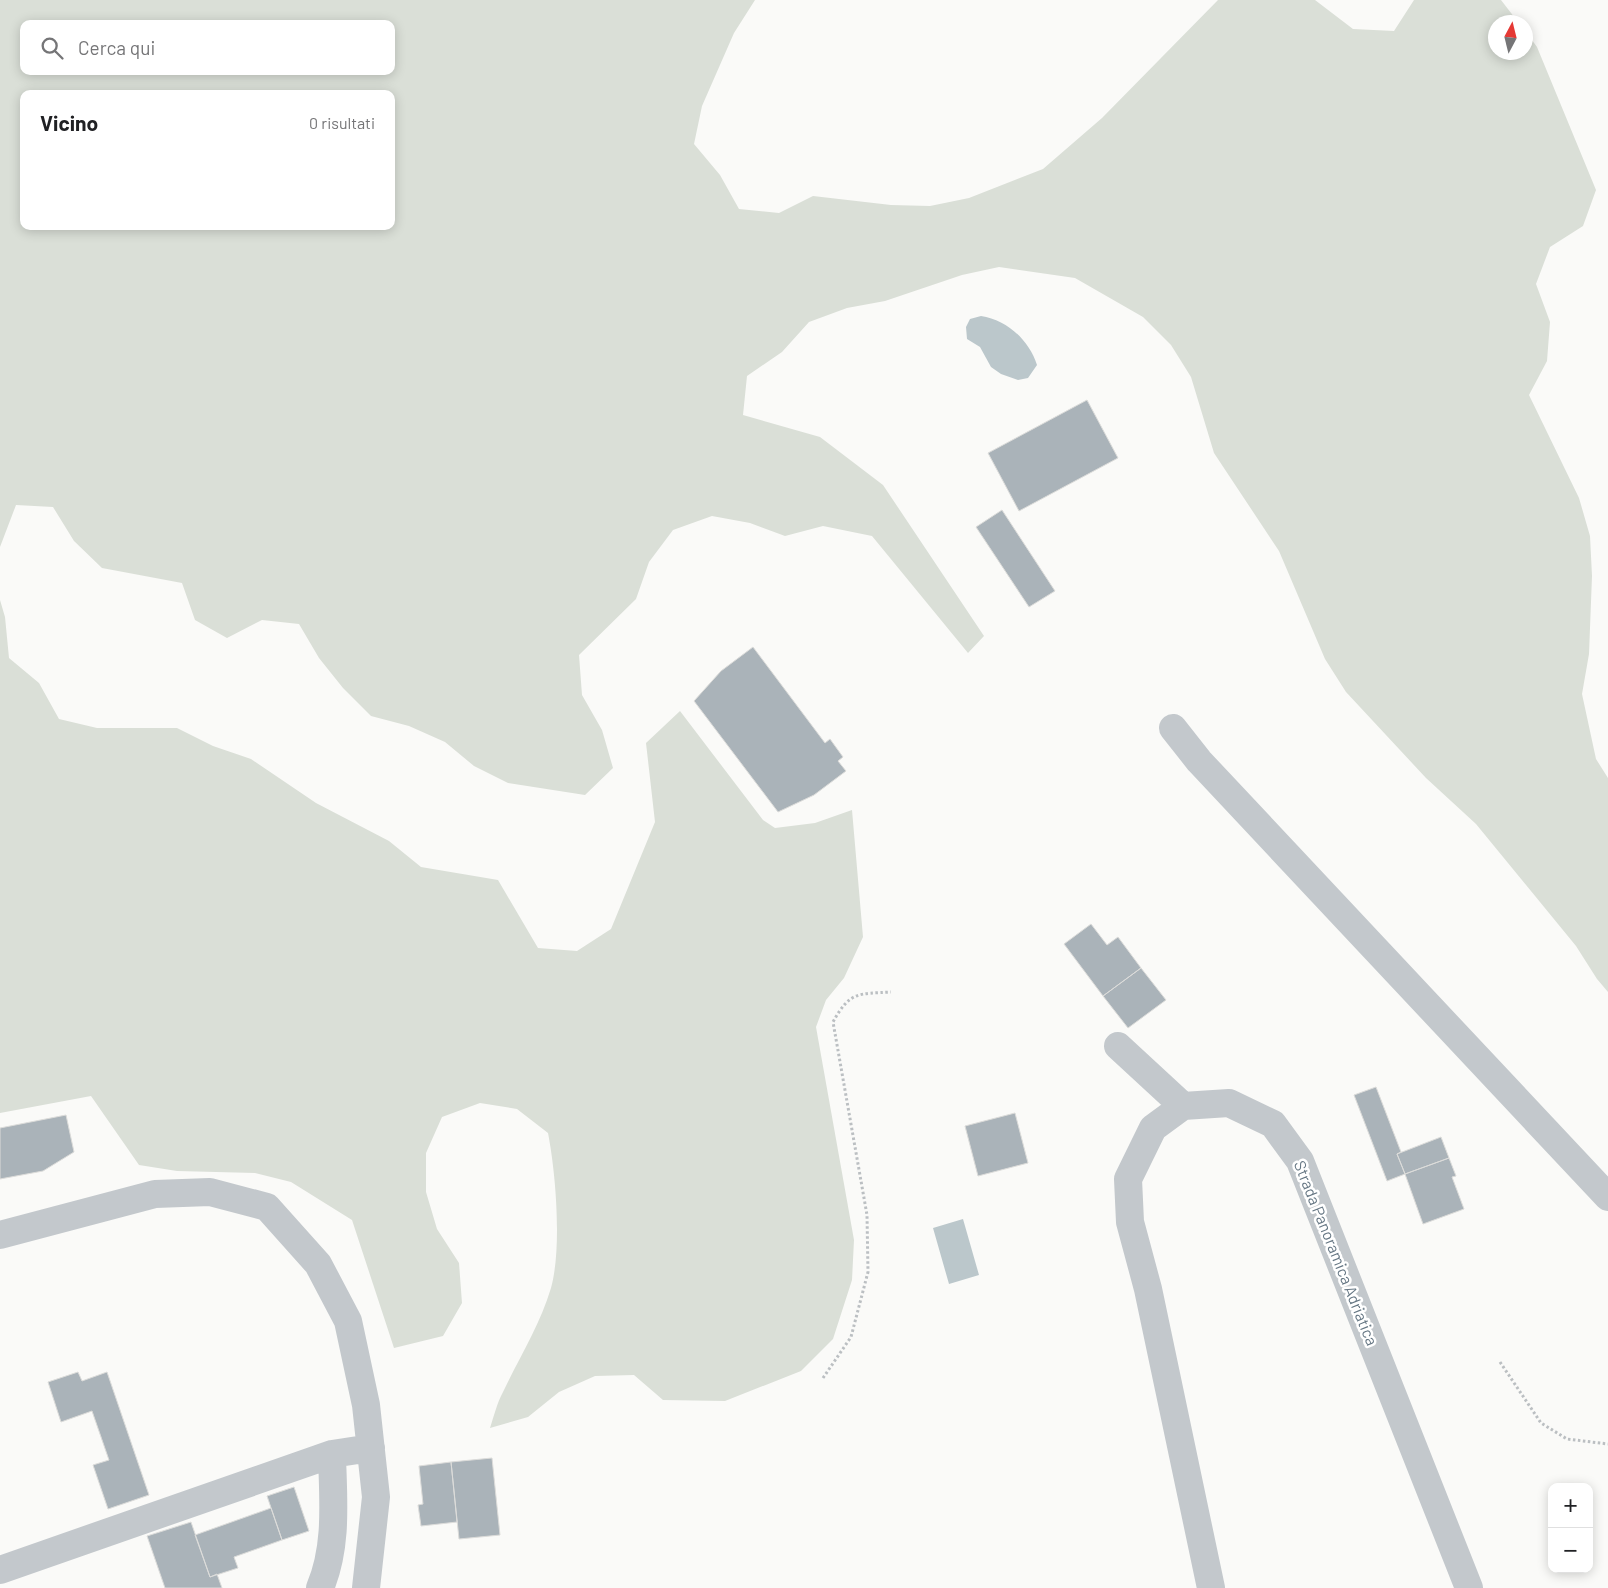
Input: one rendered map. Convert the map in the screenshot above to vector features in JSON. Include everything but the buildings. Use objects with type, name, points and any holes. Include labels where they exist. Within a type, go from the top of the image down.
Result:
[{"type":"street","points":[[1173,728],[1198,762],[1608,1197]]},
{"type":"street","points":[[1118,1046],[1183,1106],[1153,1128],[1128,1179],[1130,1222],[1148,1289],[1210,1588]]},
{"type":"street","name":"Strada Panoramica Adriatica","points":[[1183,1106],[1229,1103],[1273,1124],[1300,1161],[1469,1588]]},
{"type":"street","points":[[0,1234],[155,1194],[210,1192],[267,1207],[318,1264],[348,1322],[366,1405],[376,1497],[366,1588]]},
{"type":"street","points":[[0,1570],[332,1454],[371,1448]]},
{"type":"street","points":[[320,1588],[330,1557],[334,1525],[332,1454]]},
{"type":"path","points":[[823,1378],[851,1337],[868,1272],[868,1215],[833,1022],[844,1002],[861,994],[891,992]]},
{"type":"path","points":[[1500,1362],[1540,1423],[1567,1439],[1608,1444]]},
{"type":"shaded area","points":[[0,0],[755,0],[734,33],[702,106],[694,144],[720,175],[739,209],[779,213],[813,196],[891,205],[930,206],[969,198],[1043,169],[1102,118],[1218,0],[1315,0],[1353,29],[1394,31],[1414,0],[1501,0],[1513,15],[1488,15],[1488,60],[1533,60],[1533,42],[1537,47],[1596,190],[1583,226],[1550,247],[1536,284],[1550,322],[1547,361],[1529,395],[1579,498],[1590,536],[1592,576],[1589,654],[1582,694],[1596,759],[1608,778],[1608,992],[1597,979],[1576,946],[1476,824],[1426,778],[1346,692],[1325,659],[1279,551],[1214,453],[1191,377],[1171,345],[1143,317],[1075,278],[999,267],[962,275],[885,301],[847,308],[809,322],[782,352],[747,376],[743,415],[820,437],[883,485],[984,636],[968,653],[872,536],[823,526],[785,536],[750,523],[712,516],[673,530],[649,562],[636,599],[579,655],[582,695],[602,730],[613,768],[585,795],[508,783],[474,766],[445,742],[409,726],[371,716],[343,688],[319,658],[299,624],[262,620],[227,638],[195,620],[182,583],[102,568],[74,541],[53,507],[16,505],[0,547]]},
{"type":"shaded area","points":[[981,316],[991,318],[1008,327],[1029,347],[1037,365],[1028,378],[1018,380],[1001,374],[991,367],[980,347],[967,339],[966,327],[970,319]]},
{"type":"shaded area","points":[[0,600],[5,617],[9,658],[39,683],[59,719],[97,728],[177,728],[213,746],[251,759],[316,803],[389,841],[421,867],[498,880],[538,948],[577,951],[611,929],[655,822],[646,743],[680,711],[763,820],[775,828],[815,823],[852,810],[863,937],[844,978],[826,1000],[816,1027],[854,1240],[852,1280],[833,1339],[801,1371],[725,1401],[663,1400],[634,1375],[595,1376],[559,1392],[528,1417],[490,1428],[501,1396],[546,1302],[551,1288],[556,1253],[557,1211],[548,1133],[517,1109],[480,1103],[442,1117],[426,1153],[426,1192],[437,1229],[459,1263],[462,1303],[443,1336],[394,1348],[352,1220],[291,1182],[255,1173],[177,1171],[139,1165],[91,1096],[0,1113]]},
{"type":"shaded area","points":[[963,1219],[979,1275],[949,1284],[933,1228]]}]
